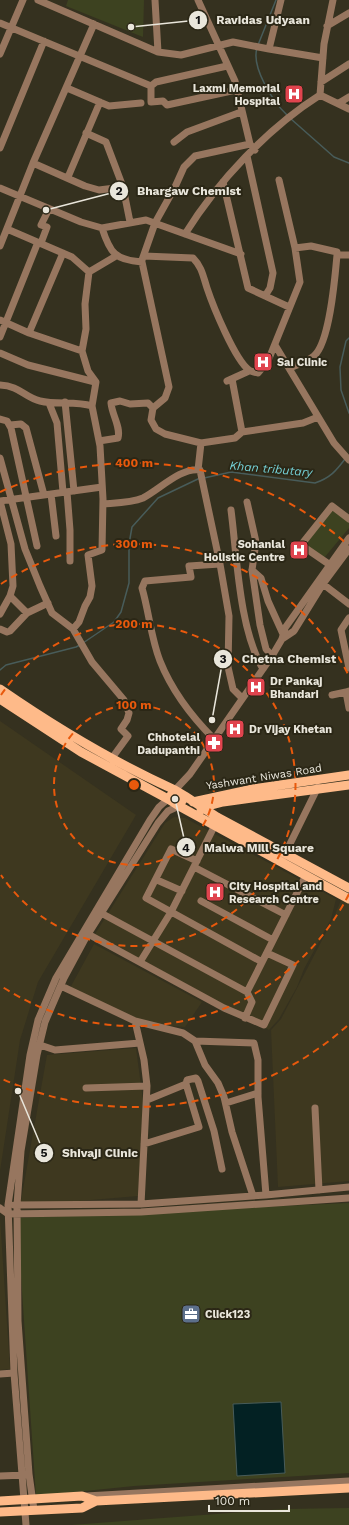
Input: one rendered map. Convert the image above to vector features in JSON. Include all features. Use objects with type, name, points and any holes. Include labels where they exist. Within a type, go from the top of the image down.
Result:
[{"type":"main road","points":[[0,689],[40,716],[112,758],[140,774],[175,790],[204,807],[217,817],[283,858],[306,876],[349,899]]},
{"type":"main road","points":[[0,699],[75,748],[179,806],[283,858],[349,888]]},
{"type":"main road","name":"Yashwant Niwas Road","points":[[197,815],[204,807],[223,802],[318,784],[349,775]]},
{"type":"main road","name":"Yashwant Niwas Road","points":[[188,810],[194,801],[253,789],[318,784],[349,785]]},
{"type":"main road","points":[[168,799],[175,790]]},
{"type":"main road","points":[[179,806],[185,796]]},
{"type":"main road","points":[[0,1501],[82,1496],[96,1501],[349,1488]]},
{"type":"main road","points":[[0,1512],[82,1508],[96,1501]]},
{"type":"street","points":[[0,54],[23,0]]},
{"type":"street","points":[[38,0],[158,52],[181,55],[234,42],[323,58]]},
{"type":"street","points":[[56,8],[59,0]]},
{"type":"street","points":[[155,0],[158,52]]},
{"type":"street","points":[[198,0],[235,82],[241,112],[252,147]]},
{"type":"street","points":[[267,49],[281,0]]},
{"type":"street","points":[[320,95],[327,26],[333,0]]},
{"type":"street","points":[[327,26],[349,13]]},
{"type":"street","points":[[0,23],[151,86]]},
{"type":"street","points":[[0,246],[19,196],[94,24]]},
{"type":"street","points":[[0,147],[44,42]]},
{"type":"street","points":[[321,82],[349,64]]},
{"type":"street","points":[[151,86],[156,82],[227,66]]},
{"type":"street","points":[[151,86],[151,102],[163,101],[167,105],[236,90]]},
{"type":"street","points":[[67,88],[109,106],[141,104]]},
{"type":"street","points":[[320,95],[349,109]]},
{"type":"street","points":[[185,234],[201,209],[247,156],[252,147],[298,109],[320,95]]},
{"type":"street","points":[[339,103],[349,96]]},
{"type":"street","points":[[68,177],[100,102]]},
{"type":"street","points":[[174,142],[188,132],[241,112]]},
{"type":"street","points":[[86,133],[106,142],[123,187],[130,222]]},
{"type":"street","points":[[252,147],[195,156],[184,167],[175,187],[155,223],[143,259],[169,388],[165,398],[153,408],[151,420],[156,429],[165,434],[201,443],[235,438],[242,432],[303,423],[318,417]]},
{"type":"street","points":[[247,156],[273,273],[265,296]]},
{"type":"street","points":[[33,163],[68,177],[84,186],[99,190],[123,187]]},
{"type":"street","points":[[242,432],[229,380],[249,371],[258,373],[268,361],[300,282],[279,180]]},
{"type":"street","points":[[223,182],[248,288],[289,307]]},
{"type":"street","points":[[0,188],[80,222],[102,228],[146,220],[241,254]]},
{"type":"street","points":[[0,337],[3,321],[48,227],[41,225],[48,209]]},
{"type":"street","points":[[102,228],[107,242],[116,256],[127,261],[182,257],[193,258],[200,266],[221,325],[249,371]]},
{"type":"street","points":[[7,229],[72,257],[89,272]]},
{"type":"street","points":[[289,368],[314,356],[320,349],[324,338],[334,286],[337,255],[337,252],[311,246],[294,248]]},
{"type":"street","points":[[29,333],[63,253]]},
{"type":"street","points":[[337,255],[349,255]]},
{"type":"street","points":[[89,272],[116,256]]},
{"type":"street","points":[[73,629],[79,622],[90,597],[92,586],[88,555],[102,550],[103,504],[99,441],[92,406],[96,382],[88,371],[82,351],[86,329],[86,304],[89,272]]},
{"type":"street","points":[[3,321],[29,333],[82,351]]},
{"type":"street","points":[[275,345],[318,417],[339,449],[349,460]]},
{"type":"street","points":[[0,353],[28,365],[96,382]]},
{"type":"street","points":[[0,384],[12,386],[37,400],[49,403],[80,403],[92,406]]},
{"type":"street","points":[[99,441],[118,438],[120,432],[114,418],[111,403],[120,401],[130,404],[148,403],[153,408]]},
{"type":"street","points":[[65,402],[70,561]]},
{"type":"street","points":[[49,403],[57,423],[68,492]]},
{"type":"street","points":[[0,419],[6,420],[10,425],[37,546]]},
{"type":"street","points":[[10,425],[21,424],[26,428],[47,494],[56,536]]},
{"type":"street","points":[[201,443],[199,470],[220,564],[229,616],[228,667],[233,689],[242,698]]},
{"type":"street","points":[[0,458],[25,549],[52,613],[73,629],[85,650],[124,700],[129,713],[128,720],[121,729],[128,736],[112,758]]},
{"type":"street","points":[[103,504],[142,498],[175,477],[199,470]]},
{"type":"street","points":[[0,614],[10,596],[13,586],[11,544],[0,501],[12,498],[102,487]]},
{"type":"street","points":[[247,502],[256,542],[252,570],[263,640],[266,649],[272,656]]},
{"type":"street","points":[[332,566],[301,545],[332,506],[349,519]]},
{"type":"street","points":[[231,510],[244,611],[254,655],[263,669]]},
{"type":"street","points":[[282,637],[294,631],[349,538]]},
{"type":"street","points":[[175,790],[185,780],[272,656],[289,623],[332,566],[349,550]]},
{"type":"street","points":[[214,739],[197,722],[178,698],[159,660],[142,588],[145,581],[191,577],[189,566],[220,564]]},
{"type":"street","points":[[252,570],[261,578],[282,637]]},
{"type":"street","points":[[323,584],[349,604]]},
{"type":"street","points":[[10,596],[27,613]]},
{"type":"street","points":[[0,628],[7,632],[10,631],[27,613],[48,603]]},
{"type":"street","points":[[349,618],[341,630],[349,668]]},
{"type":"street","points":[[332,694],[347,691],[349,708]]},
{"type":"street","points":[[185,780],[185,796]]},
{"type":"street","points":[[283,858],[318,784]]},
{"type":"street","points":[[34,1510],[34,1498],[29,1474],[18,1321],[17,1205],[21,1151],[40,1045],[56,978],[92,915],[156,811],[168,799]]},
{"type":"street","points":[[26,1525],[14,1373],[8,1205],[30,1055],[38,1020],[61,986],[101,912],[158,823],[168,811],[179,806]]},
{"type":"street","points":[[140,962],[171,912],[215,825]]},
{"type":"street","points":[[262,962],[146,898],[157,880],[171,849],[286,915]]},
{"type":"street","points":[[246,992],[306,876]]},
{"type":"street","points":[[157,880],[182,891]]},
{"type":"street","points":[[201,902],[273,940]]},
{"type":"street","points":[[101,912],[246,992],[252,1002],[245,1018]]},
{"type":"street","points":[[88,934],[224,1008],[264,1025],[293,965],[266,953]]},
{"type":"street","points":[[61,986],[135,1021],[183,1032],[195,1041],[205,1065],[218,1083],[226,1103],[232,1132],[253,1196]]},
{"type":"street","points":[[135,1021],[147,1086],[141,1204]]},
{"type":"street","points":[[195,1041],[254,1043],[258,1060],[258,1093],[266,1196]]},
{"type":"street","points":[[40,1045],[55,1050],[140,1043]]},
{"type":"street","points":[[147,1100],[186,1084],[187,1080],[196,1078],[214,1131],[222,1169]]},
{"type":"street","points":[[144,1144],[199,1127],[186,1084]]},
{"type":"street","points":[[86,1088],[147,1086]]},
{"type":"street","points":[[226,1103],[258,1093]]},
{"type":"street","points":[[315,1108],[319,1190]]},
{"type":"street","points":[[0,1208],[8,1205],[141,1204],[266,1196],[349,1187]]},
{"type":"street","points":[[0,1208],[8,1214],[141,1212],[349,1198]]},
{"type":"street","points":[[0,1374],[14,1373]]},
{"type":"street","points":[[0,1476],[29,1474]]},
{"type":"street","points":[[82,1496],[349,1481]]},
{"type":"shaded area","points":[[0,721],[136,815],[38,982],[20,1040],[0,1171]]},
{"type":"shaded area","points":[[174,817],[185,818],[336,899],[331,919],[304,969],[297,987],[279,1019],[269,1030],[95,934],[165,823]]},
{"type":"shaded area","points":[[342,898],[349,903],[349,1181],[278,1187],[271,1030],[281,1019],[333,919]]},
{"type":"shaded area","points":[[94,944],[202,1002],[185,1027],[139,1023],[70,988]]},
{"type":"shaded area","points":[[136,1048],[143,1101],[138,1196],[20,1206],[47,1055]]},
{"type":"shaded area","points":[[0,1218],[10,1369],[0,1370]]},
{"type":"green space","points":[[68,0],[144,0],[143,37],[66,6]]},
{"type":"green space","points":[[331,506],[349,521],[349,528],[324,558],[303,546]]},
{"type":"green space","points":[[349,1203],[349,1473],[134,1486],[36,1496],[17,1218]]},
{"type":"green space","points":[[349,1508],[349,1525],[71,1525],[284,1509]]},
{"type":"water","points":[[281,1402],[285,1473],[237,1476],[233,1404]]},
{"type":"waterway","name":"Khan tributary","points":[[258,45],[276,0]]},
{"type":"waterway","name":"Khan tributary","points":[[257,48],[257,65],[264,84],[281,109],[287,115]]},
{"type":"waterway","name":"Khan tributary","points":[[291,119],[334,157],[349,163]]},
{"type":"waterway","name":"Khan tributary","points":[[349,338],[346,341],[340,367],[341,390],[349,413]]},
{"type":"waterway","name":"Khan tributary","points":[[204,478],[231,472],[315,483],[332,474],[345,459]]},
{"type":"waterway","name":"Khan tributary","points":[[83,643],[114,622],[121,612],[129,583],[129,544],[132,527],[158,498],[200,478]]},
{"type":"waterway","name":"Khan tributary","points":[[0,670],[6,665],[80,645]]},
{"type":"place","name":"Ravidas Udyaan","points":[[131,27]]},
{"type":"place","name":"Laxmi Memorial Hospital","points":[[294,94]]},
{"type":"place","name":"Bhargaw Chemist","points":[[46,210]]},
{"type":"place","name":"Sai Clinic","points":[[263,362]]},
{"type":"place","name":"Sohanlal Holistic Centre","points":[[299,550]]},
{"type":"place","name":"Dr Pankaj Bhandari","points":[[256,687]]},
{"type":"place","name":"Chetna Chemist","points":[[212,720]]},
{"type":"place","name":"Dr Vijay Khetan","points":[[235,729]]},
{"type":"place","name":"Chhotelal Dadupanthi","points":[[214,743]]},
{"type":"place","name":"Malwa Mill Square","points":[[175,799]]},
{"type":"place","name":"City Hospital and Research Centre","points":[[215,892]]},
{"type":"place","name":"Shivaji Clinic","points":[[18,1091]]},
{"type":"place","name":"Click123","points":[[191,1314]]}]
